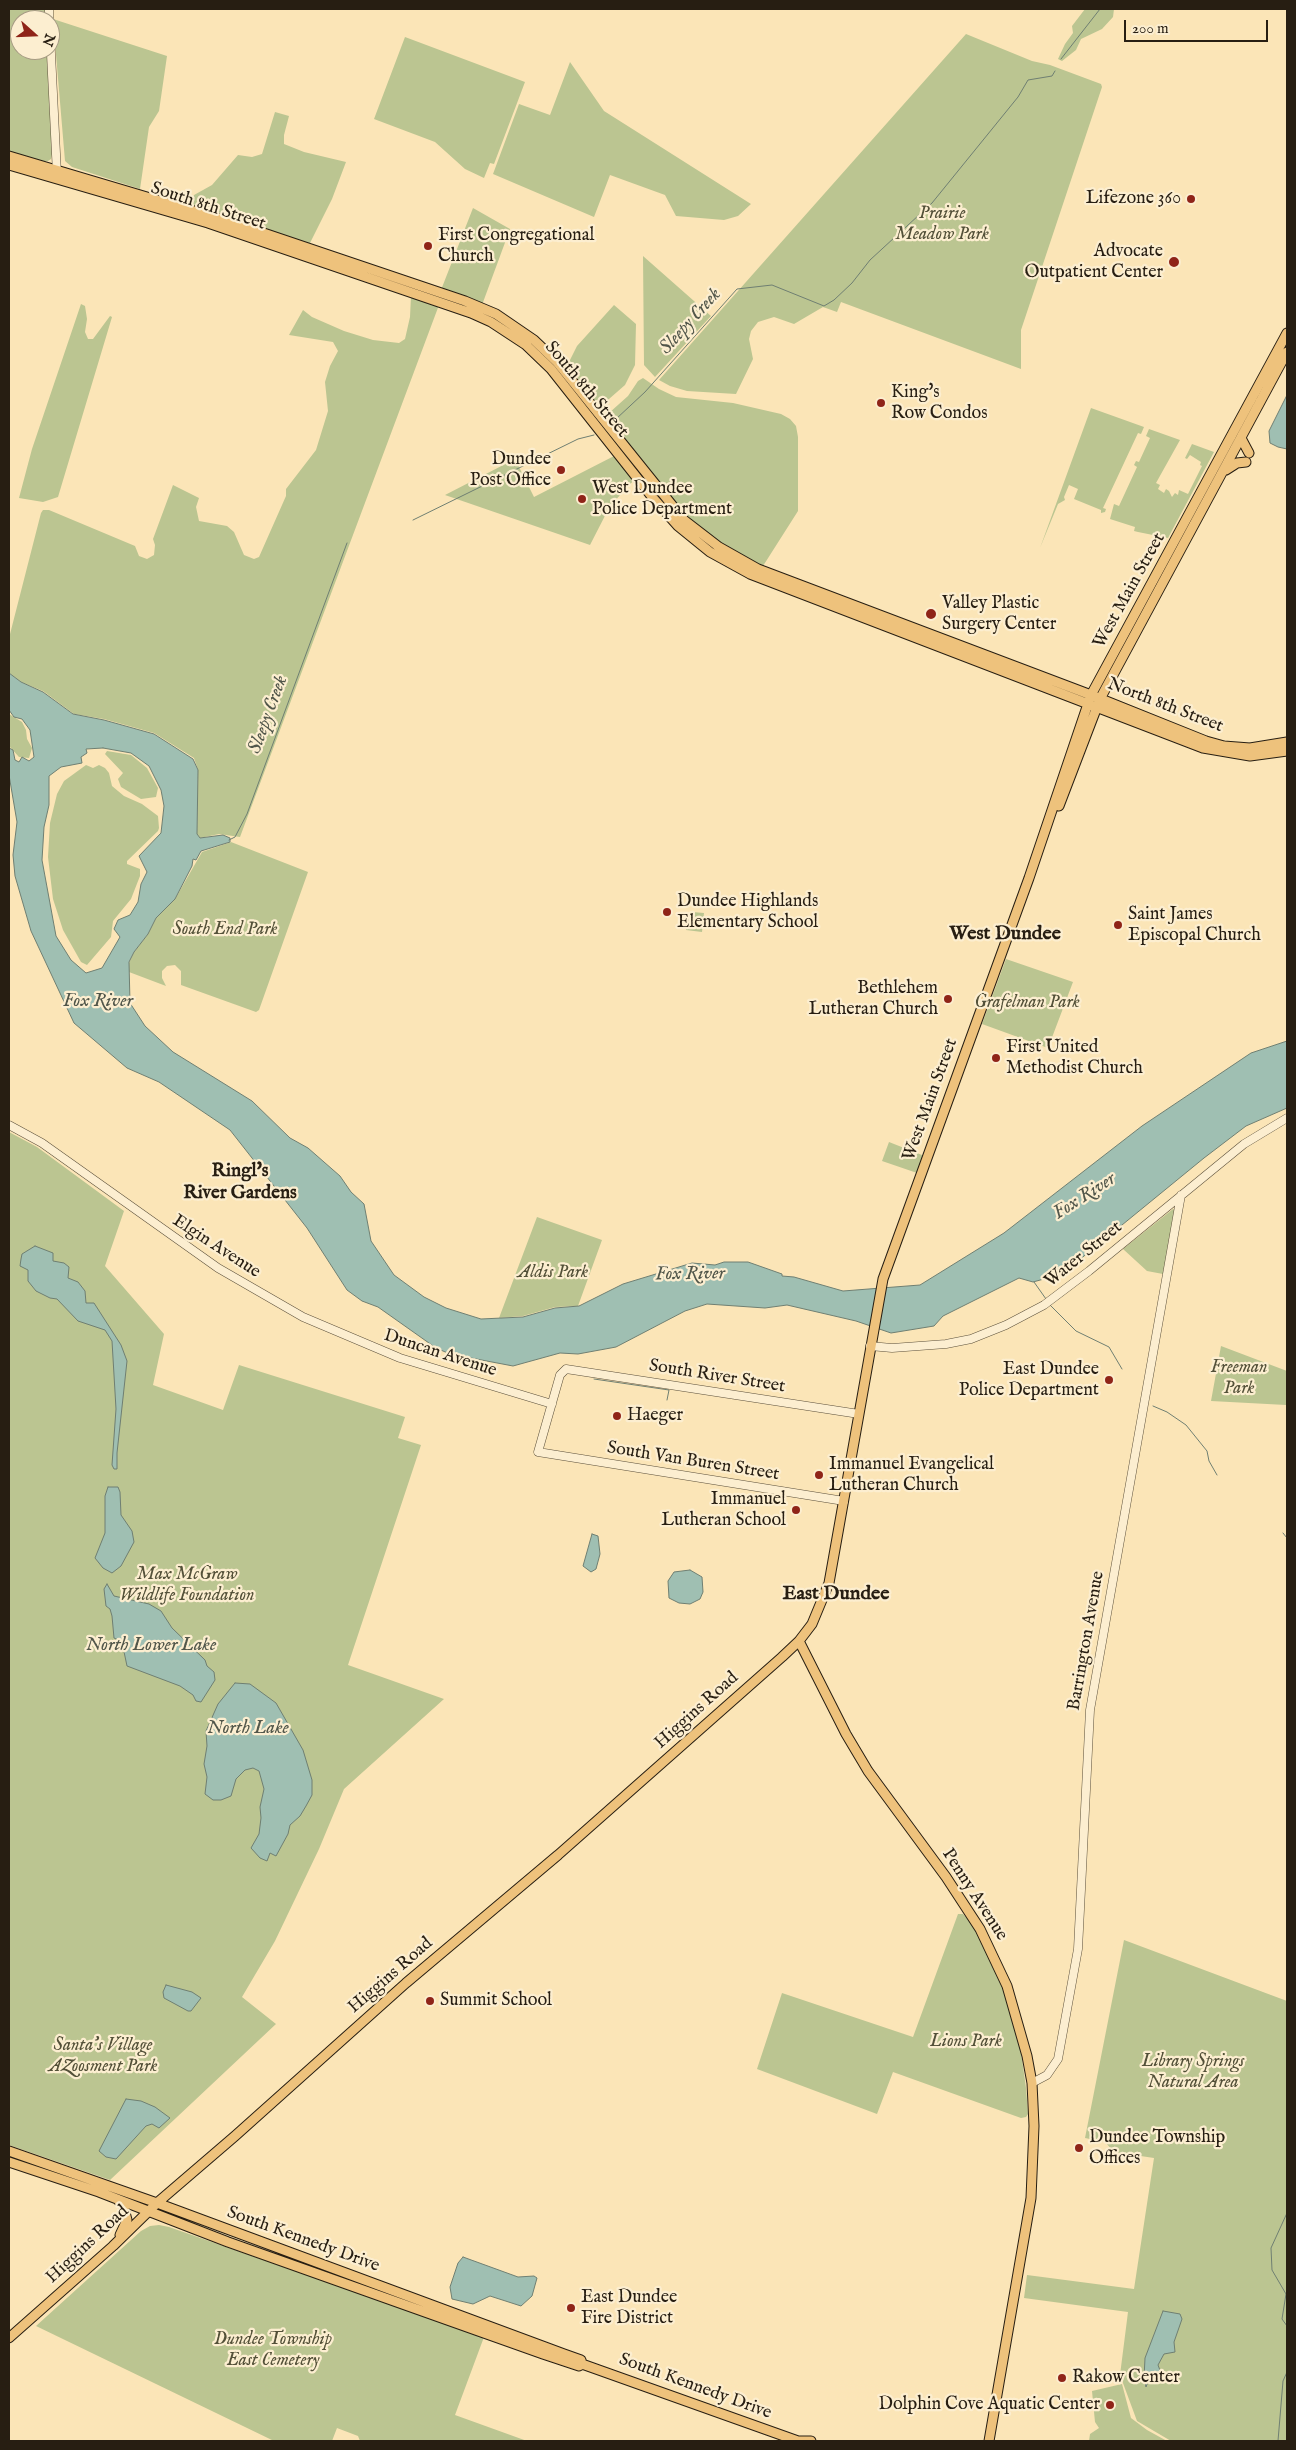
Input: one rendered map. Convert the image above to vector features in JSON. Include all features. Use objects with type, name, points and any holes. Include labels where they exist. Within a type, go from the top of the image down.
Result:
[{"type":"main road","name":"South 8th Street","points":[[9,156],[57,174],[215,225],[471,313],[491,322],[526,345],[552,369],[653,498],[678,526],[710,552],[761,579],[1092,706]]},
{"type":"main road","name":"South 8th Street","points":[[9,165],[57,174],[248,227],[457,298],[496,314],[534,340],[557,362],[684,520],[728,553],[767,572],[1091,695]]},
{"type":"main road","name":"West Main Street","points":[[844,1501],[882,1282],[1092,706],[1091,695],[1287,333]]},
{"type":"main road","name":"West Main Street","points":[[1092,706],[1100,699],[1287,352]]},
{"type":"main road","points":[[1222,473],[1233,464],[1247,458],[1241,438]]},
{"type":"main road","name":"North 8th Street","points":[[1091,695],[1219,745],[1259,748],[1287,742]]},
{"type":"main road","name":"North 8th Street","points":[[1092,706],[1218,752],[1250,756],[1287,751]]},
{"type":"main road","name":"Higgins Road","points":[[9,2338],[406,1983],[588,1830],[799,1641],[815,1617],[827,1588],[844,1501]]},
{"type":"main road","name":"Penny Avenue","points":[[799,1641],[846,1734],[868,1771],[946,1877],[987,1942],[1008,1989],[1024,2046],[1032,2083],[1034,2152],[1031,2198],[990,2441]]},
{"type":"main road","name":"South Kennedy Drive","points":[[9,2150],[158,2203],[581,2360],[582,2364]]},
{"type":"main road","name":"South Kennedy Drive","points":[[9,2162],[118,2199],[228,2242],[543,2354],[579,2366],[582,2364],[798,2441],[804,2439],[811,2441]]},
{"type":"main road","points":[[113,2246],[127,2220],[123,2205],[118,2199]]},
{"type":"street","points":[[51,60],[57,174]]},
{"type":"street","name":"Water Street","points":[[871,1341],[892,1348],[954,1342],[1006,1325],[1052,1299],[1247,1141],[1287,1118]]},
{"type":"street","name":"Elgin Avenue","points":[[9,1125],[42,1144],[218,1268],[275,1302],[321,1326]]},
{"type":"street","name":"Barrington Avenue","points":[[1032,2083],[1047,2075],[1058,2059],[1078,1949],[1090,1710],[1181,1194]]},
{"type":"street","name":"Duncan Avenue","points":[[321,1326],[400,1358],[552,1404]]},
{"type":"street","name":"South River Street","points":[[552,1404],[561,1373],[564,1370],[570,1369],[858,1414]]},
{"type":"street","name":"South Van Buren Street","points":[[552,1404],[538,1452],[844,1501]]},
{"type":"green space","points":[[9,9],[46,9],[10,10],[10,60],[49,60],[53,149],[51,159],[39,161],[9,152]]},
{"type":"green space","points":[[1085,9],[1114,9],[1113,17],[1102,29],[1081,39],[1076,50],[1062,61],[1058,59],[1073,33],[1072,26]]},
{"type":"green space","points":[[60,21],[167,56],[159,111],[149,127],[140,189],[72,167],[65,161],[56,60],[60,60]]},
{"type":"green space","name":"Prairie Meadow Park","points":[[966,34],[1032,61],[1050,65],[1101,84],[1102,87],[1021,330],[1021,369],[841,302],[837,312],[823,307],[794,324],[774,317],[758,322],[751,331],[749,339],[753,359],[736,394],[687,391],[670,386],[659,380]]},
{"type":"green space","points":[[405,37],[525,82],[494,164],[490,163],[484,178],[465,169],[435,142],[374,119]]},
{"type":"green space","points":[[570,62],[604,111],[751,204],[738,216],[724,220],[676,216],[665,195],[610,175],[594,217],[493,174],[519,104],[550,115]]},
{"type":"green space","points":[[275,112],[289,116],[284,135],[284,144],[304,152],[346,162],[332,199],[310,243],[304,243],[190,205],[194,195],[212,185],[238,155],[252,157],[262,154]]},
{"type":"green space","points":[[473,208],[510,229],[482,305],[441,290]]},
{"type":"green space","points":[[643,256],[711,316],[655,377],[644,365]]},
{"type":"green space","points":[[411,296],[439,305],[240,837],[219,834],[200,838],[197,834],[198,770],[194,758],[154,733],[104,719],[74,714],[43,691],[21,682],[9,673],[9,638],[41,513],[43,510],[49,510],[135,546],[139,556],[147,559],[154,555],[155,545],[153,539],[173,485],[199,498],[196,507],[199,521],[227,526],[234,532],[244,555],[254,559],[259,557],[286,496],[286,489],[316,450],[328,411],[325,382],[330,366],[338,351],[333,342],[289,335],[303,310],[312,317],[344,331],[373,340],[399,343],[405,339],[410,317]]},
{"type":"green space","points":[[81,304],[85,306],[87,319],[85,332],[88,339],[93,339],[110,316],[112,317],[58,497],[43,502],[19,498],[32,449]]},
{"type":"green space","points":[[614,305],[636,324],[635,365],[625,385],[601,406],[598,406],[571,369],[569,362],[577,346]]},
{"type":"green space","points":[[643,378],[659,389],[676,397],[733,403],[781,414],[790,419],[796,426],[798,437],[798,511],[763,566],[723,546],[678,508],[607,419],[609,413],[628,396],[638,381]]},
{"type":"green space","points":[[1091,408],[1144,427],[1141,434],[1138,433],[1103,508],[1106,509],[1105,512],[1101,513],[1101,510],[1074,499],[1078,489],[1069,485],[1064,497],[1065,500],[1058,504],[1040,548]]},
{"type":"green space","points":[[1149,429],[1180,440],[1156,483],[1160,485],[1158,489],[1164,493],[1166,489],[1172,497],[1175,493],[1178,495],[1179,490],[1188,494],[1202,466],[1200,465],[1201,462],[1190,455],[1187,459],[1185,458],[1192,444],[1214,452],[1168,538],[1134,531],[1135,527],[1110,519],[1114,504],[1119,506],[1137,467],[1134,465],[1136,461],[1139,462],[1150,438],[1146,436]]},
{"type":"green space","points":[[616,455],[635,479],[610,506],[590,545],[445,495],[515,459],[534,497]]},
{"type":"green space","points":[[9,714],[22,722],[26,730],[27,739],[32,748],[29,758],[19,757],[10,747]]},
{"type":"green space","points":[[107,751],[131,755],[147,768],[158,788],[156,797],[141,799],[121,787],[118,779],[123,773],[105,754]]},
{"type":"green space","points":[[86,765],[93,768],[99,765],[105,768],[109,773],[112,786],[124,796],[142,804],[158,816],[159,828],[127,861],[127,864],[140,869],[140,876],[131,899],[113,921],[111,937],[87,965],[81,962],[63,930],[53,899],[48,857],[50,823],[57,794],[64,781]]},
{"type":"green space","name":"South End Park","points":[[231,842],[308,872],[259,1010],[256,1012],[181,985],[181,971],[175,965],[167,966],[162,971],[162,978],[166,986],[129,972],[129,963],[134,952],[148,934],[156,918],[175,899],[202,852]]},
{"type":"green space","points":[[692,912],[704,913],[702,932],[686,930],[688,919]]},
{"type":"green space","name":"Grafelman Park","points":[[1006,959],[1073,982],[1048,1048],[982,1024]]},
{"type":"green space","name":"Max McGraw Wildlife Foundation","points":[[9,1132],[37,1147],[124,1211],[105,1266],[164,1334],[153,1385],[223,1410],[239,1365],[405,1417],[398,1438],[421,1445],[348,1665],[444,1699],[344,1789],[319,1849],[275,1941],[242,1997],[276,2024],[110,2180],[9,2145]]},
{"type":"green space","points":[[889,1142],[927,1157],[920,1174],[882,1161]]},
{"type":"green space","points":[[1173,1209],[1175,1210],[1163,1274],[1147,1271],[1123,1249]]},
{"type":"green space","name":"Aldis Park","points":[[537,1217],[602,1240],[578,1306],[555,1307],[523,1316],[499,1318]]},
{"type":"green space","name":"Freeman Park","points":[[1221,1346],[1287,1371],[1286,1405],[1211,1401]]},
{"type":"green space","name":"Lions Park","points":[[958,1914],[963,1914],[974,1926],[1002,1986],[1012,2014],[1021,2052],[1026,2088],[1028,2114],[1026,2117],[1021,2118],[893,2072],[877,2114],[757,2069],[782,1993],[913,2037]]},
{"type":"green space","name":"Library Springs Natural Area","points":[[1124,1940],[1287,2001],[1287,2441],[1171,2441],[1137,2421],[1120,2375],[1128,2312],[1024,2298],[1027,2275],[1134,2289],[1154,2158],[1114,2152],[1105,2142],[1085,2138]]},
{"type":"green space","name":"Dundee Township East Cemetery","points":[[159,2225],[484,2337],[455,2415],[527,2441],[360,2441],[358,2436],[337,2428],[332,2441],[274,2441],[36,2326],[141,2231],[150,2226]]},
{"type":"green space","name":"Dolphin Cove Aquatic Center","points":[[1122,2384],[1131,2418],[1167,2441],[1089,2441],[1090,2434],[1099,2428],[1095,2422],[1092,2391]]},
{"type":"water","points":[[1287,395],[1287,449],[1270,443],[1269,431]]},
{"type":"water","name":"Fox River","points":[[9,673],[21,682],[43,692],[73,714],[104,720],[154,734],[193,759],[198,770],[197,834],[200,838],[223,835],[230,838],[230,842],[201,851],[196,860],[193,859],[192,866],[175,899],[156,918],[148,934],[134,952],[129,962],[130,1003],[145,1026],[173,1052],[252,1101],[290,1138],[308,1148],[340,1176],[351,1192],[364,1204],[371,1241],[394,1275],[424,1297],[446,1308],[481,1319],[523,1317],[555,1308],[579,1306],[623,1284],[692,1263],[715,1265],[724,1262],[748,1262],[782,1274],[782,1276],[794,1277],[843,1291],[920,1285],[1004,1233],[1142,1126],[1251,1053],[1287,1041],[1287,1108],[1246,1126],[1062,1274],[1033,1282],[1019,1278],[943,1316],[934,1326],[891,1333],[856,1321],[787,1305],[765,1308],[707,1304],[685,1311],[616,1347],[578,1354],[560,1353],[513,1366],[450,1354],[436,1348],[378,1307],[362,1301],[347,1290],[307,1228],[230,1130],[159,1082],[127,1068],[74,1023],[31,931],[15,876],[13,855],[17,822],[9,775],[9,748],[13,750],[15,760],[19,762],[22,757],[29,761],[34,757],[30,730],[22,719],[14,717],[9,710]],"holes":[[[103,748],[131,753],[149,766],[161,790],[164,806],[161,833],[139,856],[147,872],[141,884],[138,902],[130,915],[118,920],[114,929],[120,937],[102,968],[86,973],[71,960],[56,936],[42,860],[44,827],[49,805],[49,776],[61,767],[82,763],[81,757],[87,753],[86,749]]]},
{"type":"water","points":[[35,1246],[53,1253],[53,1261],[64,1263],[69,1267],[68,1278],[78,1282],[85,1291],[86,1303],[94,1303],[121,1345],[127,1361],[117,1469],[114,1469],[112,1465],[116,1409],[112,1341],[105,1330],[78,1321],[57,1299],[50,1298],[36,1291],[28,1281],[28,1270],[20,1266],[22,1254]]},
{"type":"water","points":[[108,1487],[118,1487],[121,1515],[132,1531],[134,1542],[121,1566],[112,1573],[103,1568],[95,1558],[105,1533],[105,1496]]},
{"type":"water","points":[[592,1534],[598,1536],[600,1554],[596,1569],[591,1572],[583,1566]]},
{"type":"water","points":[[690,1570],[702,1577],[703,1592],[700,1599],[690,1604],[679,1603],[669,1598],[668,1581],[674,1572]]},
{"type":"water","name":"North Lower Lake","points":[[107,1584],[114,1596],[149,1604],[161,1611],[172,1628],[205,1660],[207,1666],[214,1672],[215,1680],[201,1702],[196,1701],[193,1695],[180,1686],[127,1666],[121,1641],[114,1638],[112,1616],[110,1609],[106,1606],[104,1589]]},
{"type":"water","name":"North Lake","points":[[235,1683],[250,1684],[276,1703],[303,1750],[312,1780],[312,1795],[306,1806],[300,1816],[290,1825],[288,1834],[276,1856],[270,1853],[267,1861],[260,1858],[251,1848],[259,1834],[261,1818],[260,1807],[264,1789],[259,1771],[253,1768],[245,1770],[236,1779],[231,1796],[221,1800],[213,1800],[205,1794],[207,1777],[204,1764],[207,1746],[206,1731],[218,1704]]},
{"type":"water","points":[[166,1985],[192,1992],[201,1998],[191,2011],[188,2011],[164,1998],[163,1992]]},
{"type":"water","points":[[126,2099],[141,2101],[155,2107],[170,2118],[159,2128],[152,2124],[146,2126],[116,2159],[106,2157],[99,2151]]},
{"type":"water","points":[[463,2257],[518,2277],[534,2276],[537,2278],[532,2296],[521,2306],[490,2296],[473,2304],[452,2299],[450,2287],[458,2263]]},
{"type":"water","points":[[1163,2311],[1180,2314],[1182,2319],[1174,2342],[1175,2352],[1164,2354],[1158,2365],[1161,2373],[1150,2376],[1146,2387],[1144,2378],[1145,2358]]},
{"type":"waterway","name":"Sleepy Creek","points":[[1061,59],[1100,9]]},
{"type":"waterway","name":"Sleepy Creek","points":[[616,419],[645,392],[737,289],[772,285],[824,306],[834,300],[852,283],[870,260],[932,203],[1018,97],[1028,80],[1052,76],[1055,71]]},
{"type":"waterway","name":"Sleepy Creek","points":[[413,520],[578,439],[594,435]]},
{"type":"waterway","name":"Sleepy Creek","points":[[229,840],[235,837],[247,814],[347,543]]},
{"type":"waterway","points":[[1034,1282],[1046,1299]]},
{"type":"waterway","points":[[1050,1305],[1076,1331],[1109,1347],[1122,1369]]},
{"type":"waterway","points":[[594,1379],[669,1390],[667,1400]]},
{"type":"waterway","points":[[1153,1406],[1167,1412],[1186,1425],[1207,1451],[1209,1461],[1217,1475]]},
{"type":"waterway","points":[[1283,1533],[1287,1538]]},
{"type":"waterway","points":[[1287,2213],[1271,2248],[1272,2270],[1286,2294],[1282,2319],[1287,2326]]},
{"type":"waterway","points":[[1278,2441],[1283,2381],[1287,2372]]},
{"type":"place","name":"Lifezone 360","points":[[1191,199]]},
{"type":"place","name":"First Congregational Church","points":[[428,246]]},
{"type":"place","name":"Advocate Outpatient Center","points":[[1174,262]]},
{"type":"place","name":"King's Row Condos","points":[[881,403]]},
{"type":"place","name":"Dundee Post Office","points":[[561,470]]},
{"type":"place","name":"West Dundee Police Department","points":[[582,499]]},
{"type":"place","name":"Valley Plastic Surgery Center","points":[[931,614]]},
{"type":"place","name":"Dundee Highlands Elementary School","points":[[667,912]]},
{"type":"place","name":"Saint James Episcopal Church","points":[[1118,925]]},
{"type":"place","name":"Bethlehem Lutheran Church","points":[[948,999]]},
{"type":"place","name":"First United Methodist Church","points":[[996,1058]]},
{"type":"place","name":"East Dundee Police Department","points":[[1109,1380]]},
{"type":"place","name":"Haeger","points":[[617,1416]]},
{"type":"place","name":"Immanuel Evangelical Lutheran Church","points":[[819,1475]]},
{"type":"place","name":"Immanuel Lutheran School","points":[[796,1510]]},
{"type":"place","name":"Summit School","points":[[430,2001]]},
{"type":"place","name":"Dundee Township Offices","points":[[1079,2148]]},
{"type":"place","name":"East Dundee Fire District","points":[[571,2308]]},
{"type":"place","name":"Rakow Center","points":[[1062,2378]]},
{"type":"place","name":"Dolphin Cove Aquatic Center","points":[[1110,2405]]},
{"type":"district","name":"West Dundee","points":[[1005,935]]},
{"type":"district","name":"Ringl's River Gardens","points":[[240,1183]]},
{"type":"district","name":"East Dundee","points":[[836,1595]]},
{"type":"park label","name":"Santa's Village AZoosment Park","points":[[103,2056]]}]
